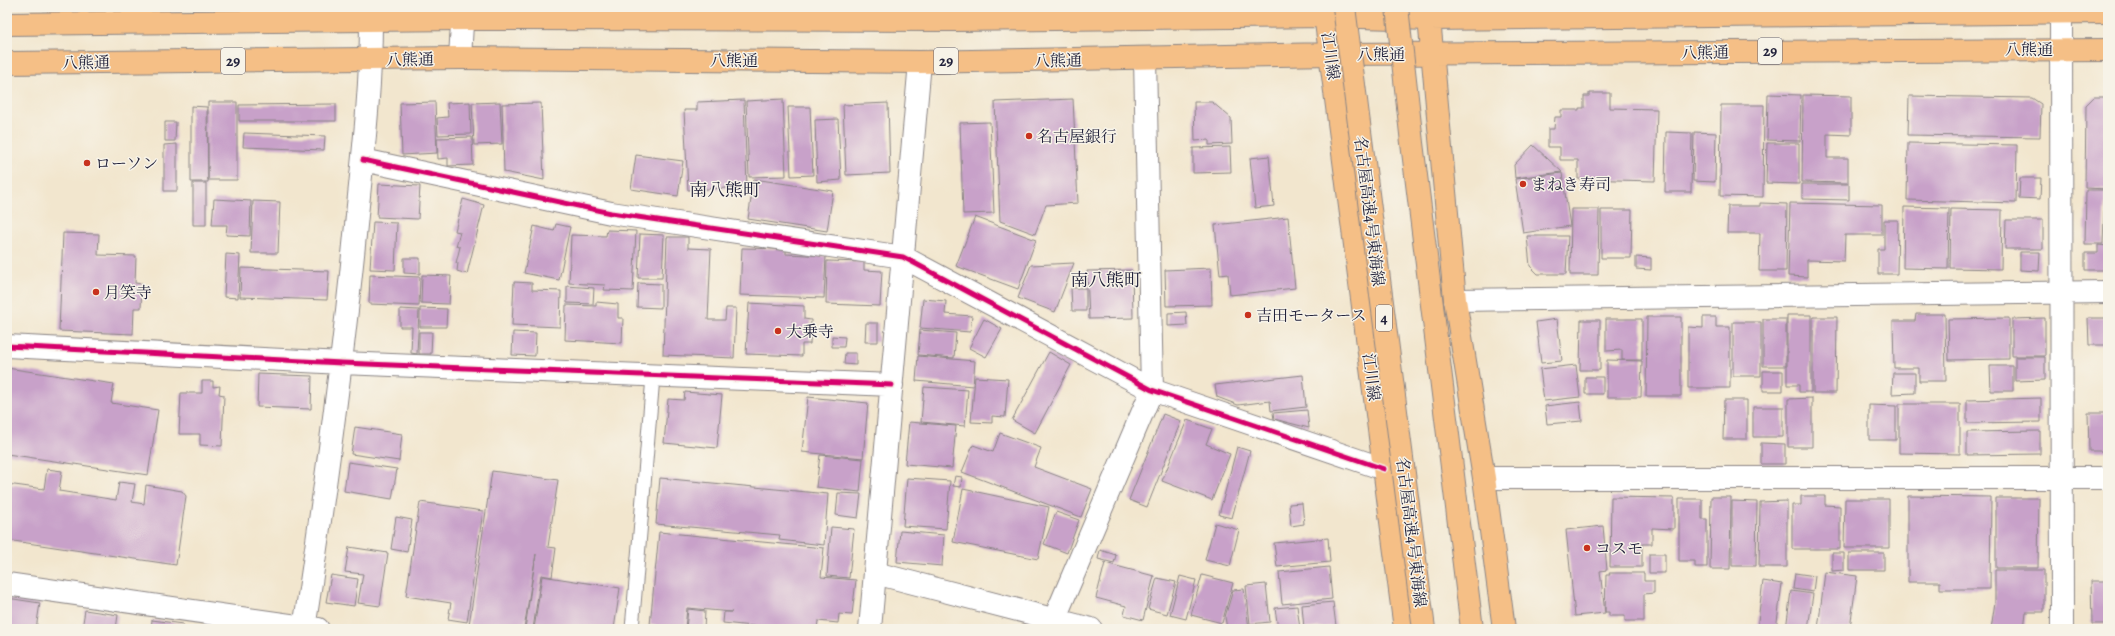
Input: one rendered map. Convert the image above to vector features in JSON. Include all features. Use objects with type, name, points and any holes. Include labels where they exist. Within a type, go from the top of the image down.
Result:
[{"type":"main road","points":[[1397,7],[1412,142],[1472,629]]},
{"type":"main road","name":"29","points":[[7,24],[371,21],[463,13],[955,14],[1331,10],[1428,13],[1981,10],[2061,13],[2108,12]]},
{"type":"main road","name":"江川線","points":[[1331,10],[1331,54],[1405,629]]},
{"type":"main road","name":"名古屋高速4号東海線","points":[[1331,10],[1424,629]]},
{"type":"main road","points":[[1428,13],[1455,300],[1484,478],[1506,628]]},
{"type":"main road","name":"八熊通","points":[[7,63],[460,58],[920,62],[1145,59],[1331,54],[2060,49],[2108,50]]},
{"type":"street","points":[[460,58],[463,13]]},
{"type":"street","points":[[2061,13],[2062,629]]},
{"type":"street","points":[[7,584],[309,628],[342,363],[363,160],[371,60],[371,21]]},
{"type":"street","points":[[1054,620],[1152,390],[1145,59]]},
{"type":"street","points":[[870,629],[920,62]]},
{"type":"street","points":[[363,160],[612,213],[903,257],[1152,390],[1384,468]]},
{"type":"street","points":[[1455,300],[2108,292]]},
{"type":"street","points":[[7,346],[653,377],[892,385]]},
{"type":"street","points":[[1484,478],[2108,478]]},
{"type":"street","points":[[875,573],[1091,629]]},
{"type":"lane","points":[[632,629],[653,377]]},
{"type":"building","points":[[1589,93],[1610,93],[1610,108],[1657,109],[1655,181],[1578,179],[1578,160],[1560,160],[1560,147],[1548,147],[1548,129],[1554,129],[1555,117],[1561,117],[1561,110],[1579,110],[1579,108],[1584,108],[1584,96],[1589,96]]},
{"type":"building","points":[[1768,94],[1801,95],[1800,141],[1767,140]]},
{"type":"building","points":[[1803,95],[1851,96],[1851,135],[1827,134],[1827,158],[1848,158],[1848,183],[1802,182]]},
{"type":"building","points":[[1909,96],[2032,98],[2041,104],[2040,137],[1908,135]]},
{"type":"building","points":[[2094,97],[2108,97],[2108,189],[2085,188],[2086,105]]},
{"type":"building","points":[[783,99],[786,176],[749,177],[746,101]]},
{"type":"building","points":[[1073,99],[1078,203],[1046,205],[1035,234],[1000,221],[995,102]]},
{"type":"building","points":[[744,100],[747,187],[688,190],[684,110],[697,110],[697,102]]},
{"type":"building","points":[[208,102],[237,102],[237,180],[208,180]]},
{"type":"building","points":[[435,102],[437,153],[402,155],[400,103]]},
{"type":"building","points":[[470,102],[471,134],[438,135],[437,118],[448,117],[447,103]]},
{"type":"building","points":[[500,102],[502,144],[474,145],[472,103]]},
{"type":"building","points":[[1194,102],[1212,102],[1231,118],[1232,144],[1209,145],[1209,140],[1195,141]]},
{"type":"building","points":[[541,103],[544,180],[504,172],[502,104]]},
{"type":"building","points":[[888,103],[890,173],[846,175],[843,105]]},
{"type":"building","points":[[336,104],[336,121],[239,121],[239,105]]},
{"type":"building","points":[[1721,105],[1764,105],[1763,197],[1720,196]]},
{"type":"building","points":[[191,106],[207,107],[208,182],[191,182]]},
{"type":"building","points":[[788,107],[810,107],[813,175],[791,176]]},
{"type":"building","points":[[838,119],[841,180],[817,182],[815,120]]},
{"type":"building","points":[[165,122],[176,122],[175,141],[165,141]]},
{"type":"building","points":[[990,122],[994,213],[963,214],[960,123]]},
{"type":"building","points":[[1666,132],[1692,133],[1691,192],[1665,192]]},
{"type":"building","points":[[1694,132],[1716,133],[1715,182],[1693,181]]},
{"type":"building","points":[[244,133],[325,136],[324,150],[243,147]]},
{"type":"building","points":[[472,137],[473,165],[448,166],[448,158],[438,159],[437,138]]},
{"type":"building","points":[[1767,143],[1799,143],[1799,184],[1766,183]]},
{"type":"building","points":[[1908,143],[2017,145],[2016,203],[1907,200]]},
{"type":"building","points":[[177,144],[177,191],[164,191],[164,145]]},
{"type":"building","points":[[1533,145],[1562,172],[1515,178],[1514,165]]},
{"type":"building","points":[[1230,147],[1231,172],[1193,173],[1193,148]]},
{"type":"building","points":[[636,155],[683,161],[678,196],[631,189]]},
{"type":"building","points":[[1269,156],[1274,206],[1255,208],[1250,158]]},
{"type":"building","points":[[1562,173],[1570,226],[1523,233],[1515,179]]},
{"type":"building","points":[[2020,178],[2041,178],[2040,199],[2019,198]]},
{"type":"building","points":[[754,179],[833,191],[827,231],[748,219]]},
{"type":"building","points":[[193,183],[206,183],[206,225],[193,225]]},
{"type":"building","points":[[379,184],[420,186],[418,219],[377,217]]},
{"type":"building","points":[[1802,184],[1849,184],[1849,200],[1802,199]]},
{"type":"building","points":[[2086,190],[2105,190],[2103,244],[2085,244]]},
{"type":"building","points":[[214,199],[251,201],[250,236],[226,235],[227,225],[212,225]]},
{"type":"building","points":[[463,199],[484,205],[467,274],[457,271],[458,263],[456,263],[460,247],[456,246],[460,232],[455,231]]},
{"type":"building","points":[[253,201],[280,202],[278,253],[251,253]]},
{"type":"building","points":[[1760,203],[1787,204],[1786,271],[1759,271],[1760,233],[1727,233],[1728,206],[1760,206]]},
{"type":"building","points":[[1790,203],[1882,205],[1882,235],[1845,235],[1844,261],[1807,260],[1807,277],[1788,276]]},
{"type":"building","points":[[1904,207],[1949,208],[1948,269],[1903,268]]},
{"type":"building","points":[[1571,209],[1599,209],[1598,275],[1570,275]]},
{"type":"building","points":[[1951,209],[2002,210],[2001,269],[1950,268]]},
{"type":"building","points":[[1601,210],[1632,210],[1631,258],[1601,258]]},
{"type":"building","points":[[975,217],[1036,240],[1018,289],[956,266]]},
{"type":"building","points":[[1288,217],[1295,288],[1230,295],[1228,274],[1220,275],[1215,225]]},
{"type":"building","points":[[1884,220],[1898,220],[1897,274],[1878,274],[1878,249],[1884,249]]},
{"type":"building","points":[[2006,220],[2043,220],[2043,249],[2005,249]]},
{"type":"building","points":[[373,222],[397,223],[395,270],[370,269]]},
{"type":"building","points":[[556,224],[570,227],[559,280],[524,273],[534,226],[554,231]]},
{"type":"building","points":[[607,230],[636,231],[633,291],[604,290],[605,285],[569,283],[571,235],[606,236]]},
{"type":"building","points":[[63,233],[99,234],[98,255],[136,256],[135,283],[142,284],[141,308],[134,308],[133,334],[59,331]]},
{"type":"building","points":[[640,234],[664,235],[662,278],[638,278]]},
{"type":"building","points":[[1527,236],[1568,236],[1566,274],[1538,274],[1530,266]]},
{"type":"building","points":[[667,237],[688,237],[688,248],[711,249],[708,320],[725,320],[726,308],[736,308],[734,358],[663,355]]},
{"type":"building","points":[[2098,245],[2108,246],[2108,270],[2085,270],[2085,253],[2098,253]]},
{"type":"building","points":[[742,248],[786,249],[786,254],[826,256],[824,298],[740,295]]},
{"type":"building","points":[[2020,252],[2040,252],[2039,271],[2020,270]]},
{"type":"building","points":[[226,254],[240,255],[238,298],[224,297]]},
{"type":"building","points":[[1636,257],[1651,258],[1651,270],[1636,269]]},
{"type":"building","points":[[404,258],[420,258],[420,274],[404,273]]},
{"type":"building","points":[[827,261],[864,262],[864,270],[882,271],[880,306],[826,304]]},
{"type":"building","points":[[1074,263],[1055,312],[1018,298],[1031,265]]},
{"type":"building","points":[[241,268],[329,271],[327,300],[240,297]]},
{"type":"building","points":[[1211,268],[1212,305],[1166,306],[1165,270]]},
{"type":"building","points":[[1132,270],[1133,318],[1089,319],[1087,271]]},
{"type":"building","points":[[370,275],[420,277],[419,306],[369,304]]},
{"type":"building","points":[[422,275],[451,276],[449,304],[421,303]]},
{"type":"building","points":[[514,282],[532,283],[532,290],[561,291],[560,327],[512,325]]},
{"type":"building","points":[[638,283],[661,284],[661,308],[637,307]]},
{"type":"building","points":[[567,286],[594,288],[593,304],[567,303]]},
{"type":"building","points":[[1071,288],[1086,288],[1086,311],[1072,311]]},
{"type":"building","points":[[923,299],[946,301],[945,314],[972,316],[970,332],[920,328]]},
{"type":"building","points":[[596,302],[618,304],[618,318],[623,318],[622,343],[565,340],[566,305],[596,306]]},
{"type":"building","points":[[749,303],[804,306],[804,319],[811,320],[810,344],[802,344],[802,356],[746,354]]},
{"type":"building","points":[[420,308],[447,309],[446,327],[420,327]]},
{"type":"building","points":[[400,309],[419,310],[417,354],[411,353],[412,327],[400,327]]},
{"type":"building","points":[[1186,312],[1187,325],[1168,326],[1168,313]]},
{"type":"building","points":[[1916,314],[1945,314],[1946,381],[1919,381],[1919,368],[1894,368],[1893,321],[1915,321]]},
{"type":"building","points":[[1787,315],[1811,315],[1811,392],[1799,392],[1799,385],[1787,385]]},
{"type":"building","points":[[1647,317],[1681,317],[1681,396],[1646,396]]},
{"type":"building","points":[[1703,317],[1716,317],[1716,327],[1730,327],[1730,388],[1688,388],[1688,327],[1703,328]]},
{"type":"building","points":[[1813,317],[1837,317],[1836,393],[1813,393]]},
{"type":"building","points":[[2009,318],[2009,359],[1949,360],[1948,319]]},
{"type":"building","points":[[2045,318],[2045,356],[2012,356],[2012,319]]},
{"type":"building","points":[[2088,318],[2108,318],[2108,345],[2089,345]]},
{"type":"building","points":[[984,319],[1002,329],[986,357],[969,348]]},
{"type":"building","points":[[1557,319],[1562,361],[1541,363],[1536,322]]},
{"type":"building","points":[[1606,319],[1642,319],[1642,360],[1622,360],[1622,350],[1606,351]]},
{"type":"building","points":[[1763,319],[1786,319],[1786,366],[1763,366]]},
{"type":"building","points":[[1581,320],[1600,320],[1600,370],[1580,370]]},
{"type":"building","points":[[1733,322],[1761,322],[1761,376],[1733,376]]},
{"type":"building","points":[[866,323],[878,323],[878,342],[865,342]]},
{"type":"building","points":[[920,330],[956,333],[954,358],[918,355]]},
{"type":"building","points":[[419,332],[432,332],[431,354],[419,354]]},
{"type":"building","points":[[513,332],[536,333],[535,356],[512,355]]},
{"type":"building","points":[[832,336],[845,337],[844,347],[832,347]]},
{"type":"building","points":[[1049,352],[1071,365],[1035,433],[1012,420]]},
{"type":"building","points":[[845,353],[856,353],[856,365],[844,364]]},
{"type":"building","points":[[918,356],[975,361],[973,386],[916,381]]},
{"type":"building","points":[[2015,357],[2045,357],[2045,380],[2015,381]]},
{"type":"building","points":[[1607,360],[1642,361],[1641,397],[1607,397]]},
{"type":"building","points":[[1576,365],[1580,397],[1544,401],[1540,369]]},
{"type":"building","points":[[1990,366],[2013,366],[2013,391],[1991,391]]},
{"type":"building","points":[[7,368],[114,384],[111,403],[158,410],[148,475],[7,454]]},
{"type":"building","points":[[1763,371],[1783,371],[1783,391],[1763,391]]},
{"type":"building","points":[[1893,373],[1915,373],[1915,393],[1892,394]]},
{"type":"building","points":[[258,374],[312,376],[311,409],[257,407]]},
{"type":"building","points":[[1303,375],[1306,407],[1271,411],[1270,401],[1238,405],[1217,397],[1215,385]]},
{"type":"building","points":[[975,377],[1008,379],[1005,417],[992,416],[992,423],[971,422]]},
{"type":"building","points":[[1585,377],[1603,377],[1603,394],[1585,394]]},
{"type":"building","points":[[202,381],[213,381],[213,387],[220,386],[219,394],[224,395],[222,446],[200,445],[200,434],[179,434],[181,393],[202,393]]},
{"type":"building","points":[[924,387],[968,390],[965,426],[921,422]]},
{"type":"building","points":[[685,392],[722,395],[717,448],[664,443],[668,399],[684,400]]},
{"type":"building","points":[[808,397],[868,403],[863,458],[802,452]]},
{"type":"building","points":[[1812,398],[1812,447],[1788,447],[1788,399]]},
{"type":"building","points":[[2041,398],[2041,422],[1967,423],[1967,400]]},
{"type":"building","points":[[1724,400],[1747,400],[1747,439],[1723,439]]},
{"type":"building","points":[[1580,402],[1582,421],[1547,424],[1545,406]]},
{"type":"building","points":[[1899,404],[1960,404],[1960,454],[1899,453]]},
{"type":"building","points":[[1869,405],[1896,406],[1896,440],[1869,440]]},
{"type":"building","points":[[1753,407],[1783,407],[1783,437],[1753,437]]},
{"type":"building","points":[[1307,410],[1309,428],[1274,419],[1273,413]]},
{"type":"building","points":[[2088,413],[2108,413],[2108,451],[2089,451]]},
{"type":"building","points":[[1163,414],[1181,421],[1147,507],[1129,500]]},
{"type":"building","points":[[1187,420],[1212,429],[1206,444],[1230,454],[1212,500],[1162,481]]},
{"type":"building","points":[[909,422],[956,426],[952,468],[905,464]]},
{"type":"building","points":[[355,427],[402,434],[399,461],[351,454]]},
{"type":"building","points":[[2040,431],[2040,454],[1967,455],[1967,432]]},
{"type":"building","points":[[1000,433],[1041,448],[1034,467],[1092,489],[1081,517],[962,472],[973,445],[993,452]]},
{"type":"building","points":[[1761,443],[1785,444],[1785,464],[1761,464]]},
{"type":"building","points":[[1237,447],[1250,451],[1232,518],[1219,515]]},
{"type":"building","points":[[820,455],[863,459],[860,492],[816,487]]},
{"type":"building","points":[[348,462],[397,469],[392,499],[344,491]]},
{"type":"building","points":[[47,469],[62,471],[59,491],[116,500],[119,482],[135,484],[132,502],[144,504],[146,485],[182,491],[186,496],[176,565],[7,540],[7,484],[44,489]]},
{"type":"building","points":[[492,471],[558,480],[548,547],[556,548],[552,577],[541,575],[533,629],[525,629],[536,554],[524,629],[494,629],[469,625]]},
{"type":"building","points":[[955,476],[962,477],[961,487],[953,486]]},
{"type":"building","points":[[660,478],[828,494],[824,545],[779,540],[780,535],[656,524]]},
{"type":"building","points":[[907,478],[950,481],[946,529],[903,526]]},
{"type":"building","points":[[963,489],[1049,507],[1038,559],[953,542]]},
{"type":"building","points":[[838,493],[861,494],[858,518],[836,515]]},
{"type":"building","points":[[1801,496],[1825,496],[1825,505],[1840,506],[1840,549],[1792,549],[1792,505],[1801,505]]},
{"type":"building","points":[[1908,496],[1991,497],[1990,589],[1940,589],[1940,582],[1908,582]]},
{"type":"building","points":[[1611,497],[1674,498],[1674,529],[1652,528],[1652,544],[1642,544],[1642,567],[1610,567]]},
{"type":"building","points":[[1711,497],[1731,497],[1730,569],[1710,569]]},
{"type":"building","points":[[1996,498],[2039,498],[2038,568],[1996,568]]},
{"type":"building","points":[[1679,499],[1702,499],[1702,519],[1707,519],[1707,567],[1695,567],[1695,561],[1679,561]]},
{"type":"building","points":[[1845,499],[1889,499],[1889,548],[1844,548]]},
{"type":"building","points":[[1732,501],[1757,502],[1756,566],[1732,566]]},
{"type":"building","points":[[1787,501],[1787,567],[1759,567],[1760,502]]},
{"type":"building","points":[[420,502],[483,511],[467,622],[448,619],[451,603],[406,596]]},
{"type":"building","points":[[1302,503],[1304,524],[1291,526],[1289,504]]},
{"type":"building","points":[[1056,512],[1079,520],[1067,553],[1044,544]]},
{"type":"building","points":[[396,517],[412,520],[407,552],[391,549]]},
{"type":"building","points":[[1215,523],[1239,530],[1230,566],[1205,560]]},
{"type":"building","points":[[1603,526],[1607,570],[1600,571],[1605,613],[1575,616],[1566,530]]},
{"type":"building","points":[[831,527],[854,529],[849,578],[827,576]]},
{"type":"building","points":[[900,531],[944,535],[942,566],[897,562]]},
{"type":"building","points":[[659,532],[824,548],[821,577],[856,580],[852,615],[839,614],[838,623],[818,621],[817,629],[781,629],[723,623],[724,612],[732,612],[687,608],[685,629],[650,625]]},
{"type":"building","points":[[1328,538],[1330,562],[1277,567],[1274,543]]},
{"type":"building","points":[[349,547],[388,553],[380,606],[358,603],[363,574],[345,572]]},
{"type":"building","points":[[1100,550],[1116,555],[1114,563],[1098,559]]},
{"type":"building","points":[[1832,553],[1844,553],[1844,570],[1832,571]]},
{"type":"building","points":[[1849,553],[1884,553],[1884,570],[1849,570]]},
{"type":"building","points":[[1649,554],[1665,554],[1665,573],[1649,573]]},
{"type":"building","points":[[1105,563],[1154,576],[1143,620],[1124,615],[1126,606],[1096,598]]},
{"type":"building","points":[[1329,567],[1332,599],[1282,604],[1279,572]]},
{"type":"building","points":[[1995,570],[2044,570],[2044,612],[2026,612],[2024,629],[1991,629],[1995,602]]},
{"type":"building","points":[[1825,572],[1857,576],[1850,629],[1818,629]]},
{"type":"building","points":[[1609,573],[1644,573],[1644,581],[1654,581],[1654,593],[1644,594],[1644,621],[1625,621],[1625,616],[1609,616],[1609,612],[1605,612],[1606,575],[1610,575]]},
{"type":"building","points":[[1795,573],[1815,576],[1813,592],[1793,589]]},
{"type":"building","points":[[331,575],[358,579],[354,606],[326,602]]},
{"type":"building","points":[[1202,575],[1233,583],[1222,623],[1191,615]]},
{"type":"building","points":[[542,576],[620,588],[614,629],[534,629]]},
{"type":"building","points":[[1180,576],[1196,580],[1186,619],[1170,615]]},
{"type":"building","points":[[1157,578],[1176,582],[1167,614],[1148,609]]},
{"type":"building","points":[[1763,581],[1782,584],[1776,629],[1757,629]]},
{"type":"building","points":[[2091,581],[2108,581],[2108,624],[2092,624]]},
{"type":"building","points":[[1266,584],[1270,622],[1250,624],[1246,586]]},
{"type":"building","points":[[1244,589],[1249,629],[1227,629],[1225,617],[1233,590]]},
{"type":"building","points":[[1791,591],[1813,594],[1808,629],[1786,629]]},
{"type":"building","points":[[7,598],[40,603],[36,629],[7,629]]},
{"type":"building","points":[[1333,602],[1336,626],[1304,629],[1302,605]]},
{"type":"building","points":[[1297,606],[1300,629],[1278,629],[1275,608]]},
{"type":"building","points":[[688,609],[705,611],[704,629],[686,629]]},
{"type":"building","points":[[85,610],[118,615],[116,629],[82,629]]},
{"type":"building","points":[[152,620],[183,624],[182,629],[151,629]]},
{"type":"cycle path","points":[[363,160],[611,213],[903,257],[1152,390],[1384,469]]},
{"type":"cycle path","points":[[7,346],[342,363],[892,385]]},
{"type":"place","name":"名古屋銀行","points":[[1029,136]]},
{"type":"place","name":"ローソン","points":[[87,163]]},
{"type":"place","name":"まねき寿司","points":[[1523,184]]},
{"type":"place","name":"月笑寺","points":[[96,292]]},
{"type":"place","name":"吉田モータース","points":[[1248,315]]},
{"type":"place","name":"大乗寺","points":[[778,331]]},
{"type":"place","name":"コスモ","points":[[1587,548]]},
{"type":"district","name":"南八熊町","points":[[725,190]]},
{"type":"district","name":"南八熊町","points":[[1106,280]]}]
